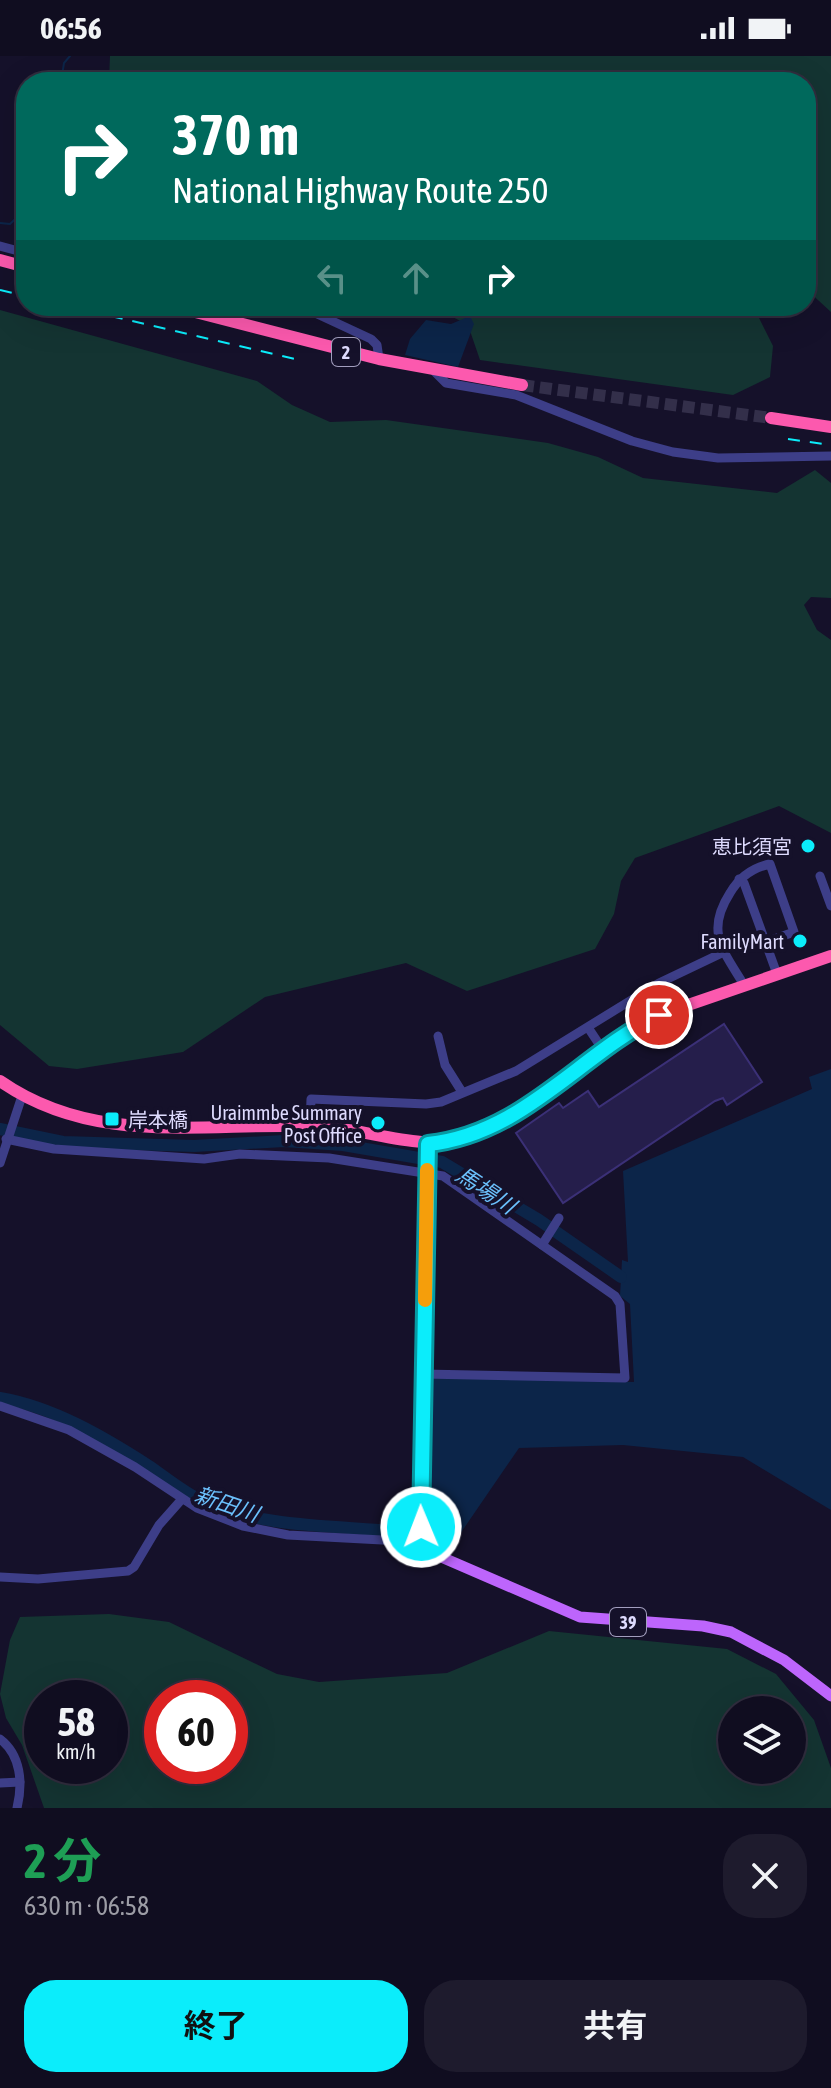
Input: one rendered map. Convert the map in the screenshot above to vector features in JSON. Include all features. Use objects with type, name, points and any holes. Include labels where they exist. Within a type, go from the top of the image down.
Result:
[{"type":"highway","name":"2","points":[[211,316],[379,359],[522,385]]},
{"type":"highway","points":[[771,418],[831,427]]},
{"type":"highway","points":[[0,1081],[22,1096],[66,1115],[120,1126],[178,1130],[310,1126],[428,1146],[472,1135],[534,1104],[603,1050],[659,1015],[831,956]]},
{"type":"main road","points":[[424,1547],[421,1527],[428,1146]]},
{"type":"main road","name":"39","points":[[424,1547],[580,1617],[703,1626],[731,1632],[784,1660],[831,1696]]},
{"type":"street","points":[[322,316],[371,339],[377,345],[379,359]]},
{"type":"street","points":[[434,371],[446,383],[516,395],[632,441],[673,452],[718,458],[831,456]]},
{"type":"street","points":[[744,985],[716,933],[718,911],[739,879],[750,871],[770,864],[794,932],[766,942]]},
{"type":"street","points":[[820,876],[828,886],[831,906]]},
{"type":"street","points":[[739,879],[777,974]]},
{"type":"street","points":[[310,1126],[311,1099],[426,1104],[516,1071],[589,1029],[659,983],[724,952]]},
{"type":"street","points":[[589,1029],[603,1050]]},
{"type":"street","points":[[438,1036],[445,1065],[462,1092]]},
{"type":"street","points":[[0,1163],[22,1096]]},
{"type":"street","points":[[6,1138],[54,1149],[204,1159],[240,1154],[329,1158],[443,1176],[615,1296],[620,1304],[625,1378],[423,1374]]},
{"type":"street","points":[[543,1244],[559,1218]]},
{"type":"street","points":[[0,1406],[69,1430],[135,1467],[182,1499],[243,1526],[288,1535],[368,1537],[424,1547]]},
{"type":"street","points":[[0,1577],[38,1579],[128,1571],[134,1567],[159,1525],[182,1499]]},
{"type":"street","points":[[2,1742],[15,1752],[20,1782],[17,1808]]},
{"type":"street","points":[[0,1783],[20,1782]]},
{"type":"green space","points":[[110,56],[831,56],[831,312],[816,298],[816,72],[109,72]]},
{"type":"green space","points":[[0,310],[257,381],[292,405],[330,422],[386,420],[548,443],[598,457],[643,478],[777,493],[815,470],[831,483],[831,598],[811,597],[804,605],[817,630],[831,640],[831,833],[779,806],[635,858],[621,881],[614,914],[595,949],[467,991],[406,963],[265,997],[183,1052],[77,1069],[49,1066],[0,1025]]},
{"type":"green space","points":[[451,316],[758,316],[773,346],[770,377],[733,395],[480,360],[468,325]]},
{"type":"green space","points":[[109,1614],[169,1622],[277,1674],[319,1682],[447,1673],[549,1631],[727,1649],[776,1674],[794,1696],[718,1696],[718,1784],[806,1784],[806,1710],[814,1720],[831,1768],[831,1808],[44,1808],[36,1784],[128,1784],[128,1680],[24,1680],[24,1751],[6,1718],[0,1694],[10,1640],[20,1617]]},
{"type":"water","points":[[470,316],[474,324],[458,367],[405,355],[410,339],[426,320],[451,324]]},
{"type":"water","points":[[831,1069],[831,1510],[743,1457],[623,1445],[519,1448],[460,1534],[455,1533],[446,1546],[428,1544],[427,1377],[634,1382],[630,1304],[620,1296],[622,1260],[628,1262],[623,1171],[812,1089],[809,1077]]},
{"type":"building","points":[[724,1024],[762,1082],[727,1105],[723,1098],[715,1101],[563,1203],[516,1133],[559,1103],[563,1108],[588,1091],[599,1107]]},
{"type":"waterway","points":[[63,72],[64,63],[70,56]]},
{"type":"waterway","points":[[0,223],[10,224],[16,218]]},
{"type":"waterway","name":"馬場川","points":[[0,1129],[63,1142],[194,1146],[284,1141],[343,1145],[442,1162],[539,1220],[621,1277]]},
{"type":"waterway","name":"新田川","points":[[0,1398],[39,1408],[78,1424],[193,1496],[227,1510],[283,1522],[427,1535]]},
{"type":"tunnel","points":[[522,385],[771,418]]},
{"type":"railway","points":[[0,290],[16,294]]},
{"type":"railway","points":[[111,316],[299,360]]},
{"type":"railway","points":[[788,439],[831,445]]},
{"type":"slow traffic","points":[[425,1300],[427,1170]]},
{"type":"place","name":"恵比須宮","points":[[808,846]]},
{"type":"place","name":"FamilyMart","points":[[800,941]]},
{"type":"place","name":"岸本橋","points":[[112,1119]]},
{"type":"place","name":"Uraimmbe Summary Post Office","points":[[378,1123]]},
{"type":"route","points":[[421,1527],[428,1144],[472,1135],[534,1104],[603,1050],[659,1015]]}]
